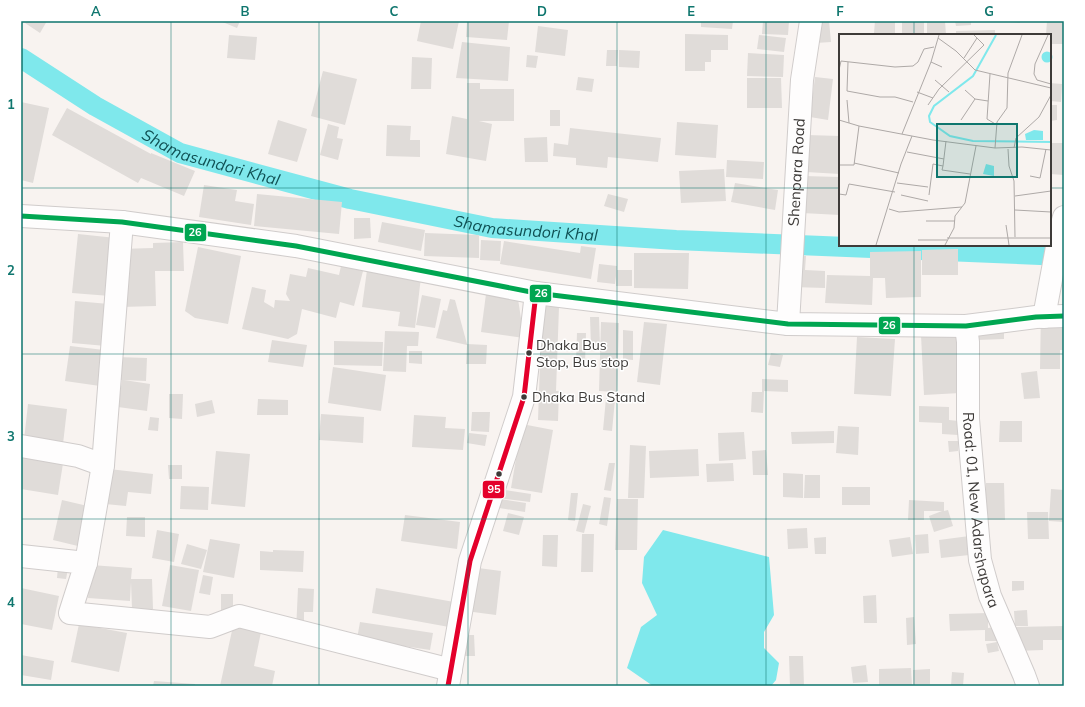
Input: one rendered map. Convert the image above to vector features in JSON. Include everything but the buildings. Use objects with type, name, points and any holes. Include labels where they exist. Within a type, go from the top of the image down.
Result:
[{"type":"street","name":"Shenpara Road","points":[[788,324],[802,80],[810,21]]},
{"type":"street","points":[[21,216],[122,222],[296,246],[536,293],[788,324],[966,326],[1054,316],[1060,231],[1064,218]]},
{"type":"street","points":[[122,222],[103,465],[86,563],[70,613],[210,627],[239,616],[449,678],[470,561],[524,396],[536,293]]},
{"type":"street","name":"Road: 01, New Adarshapara","points":[[966,326],[968,342],[968,419],[980,560],[990,596],[1028,686]]},
{"type":"street","points":[[21,446],[78,456],[103,465]]},
{"type":"street","points":[[21,556],[86,563]]},
{"type":"water","points":[[663,530],[769,557],[774,615],[764,632],[764,648],[779,663],[776,680],[771,686],[653,686],[627,668],[641,627],[657,615],[642,583],[644,557]]},
{"type":"waterway","name":"Shamasundori Khal","points":[[21,58],[95,106],[180,153],[350,199],[492,228],[676,240],[1064,256]]},
{"type":"transit line","name":"26","points":[[21,216],[122,222],[296,246],[536,293],[788,324],[966,326],[1036,317],[1064,316]]},
{"type":"transit line","name":"95","points":[[448,686],[470,561],[524,397],[536,293]]},
{"type":"place","name":"Dhaka Bus Stop, Bus stop","points":[[529,353]]},
{"type":"place","name":"Dhaka Bus Stand","points":[[524,397]]}]
